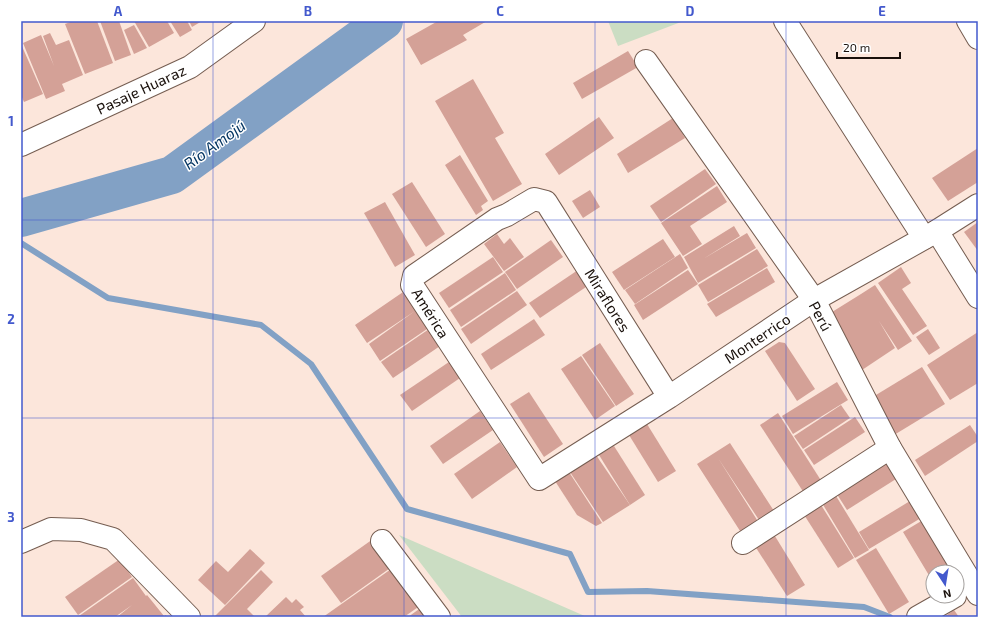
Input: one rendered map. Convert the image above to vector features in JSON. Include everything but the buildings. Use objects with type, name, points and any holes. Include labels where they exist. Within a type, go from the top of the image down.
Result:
[{"type":"street","name":"Pasaje Huaraz","points":[[21,145],[190,67],[254,21]]},
{"type":"street","points":[[785,21],[930,235],[978,297]]},
{"type":"street","points":[[968,21],[978,38]]},
{"type":"street","name":"Perú","points":[[646,60],[814,300],[890,448],[968,591]]},
{"type":"street","name":"América","points":[[540,479],[412,285],[414,276],[497,219],[507,215],[534,199],[546,202]]},
{"type":"street","name":"Miraflores","points":[[546,202],[669,397]]},
{"type":"street","name":"Monterrico","points":[[540,479],[669,397],[814,300],[930,235],[978,205]]},
{"type":"street","points":[[743,543],[890,448]]},
{"type":"street","points":[[21,542],[50,529],[81,530],[113,540],[189,617]]},
{"type":"street","points":[[382,541],[439,617]]},
{"type":"street","points":[[918,617],[968,591]]},
{"type":"green space","points":[[608,21],[681,21],[681,22],[618,46]]},
{"type":"green space","points":[[399,535],[587,617],[462,617]]},
{"type":"waterway","name":"Río Amojú","points":[[21,218],[172,175],[384,21]]},
{"type":"waterway","points":[[21,243],[108,298],[261,325],[311,364],[407,509],[570,554],[588,592],[647,591],[864,607],[890,617]]}]
